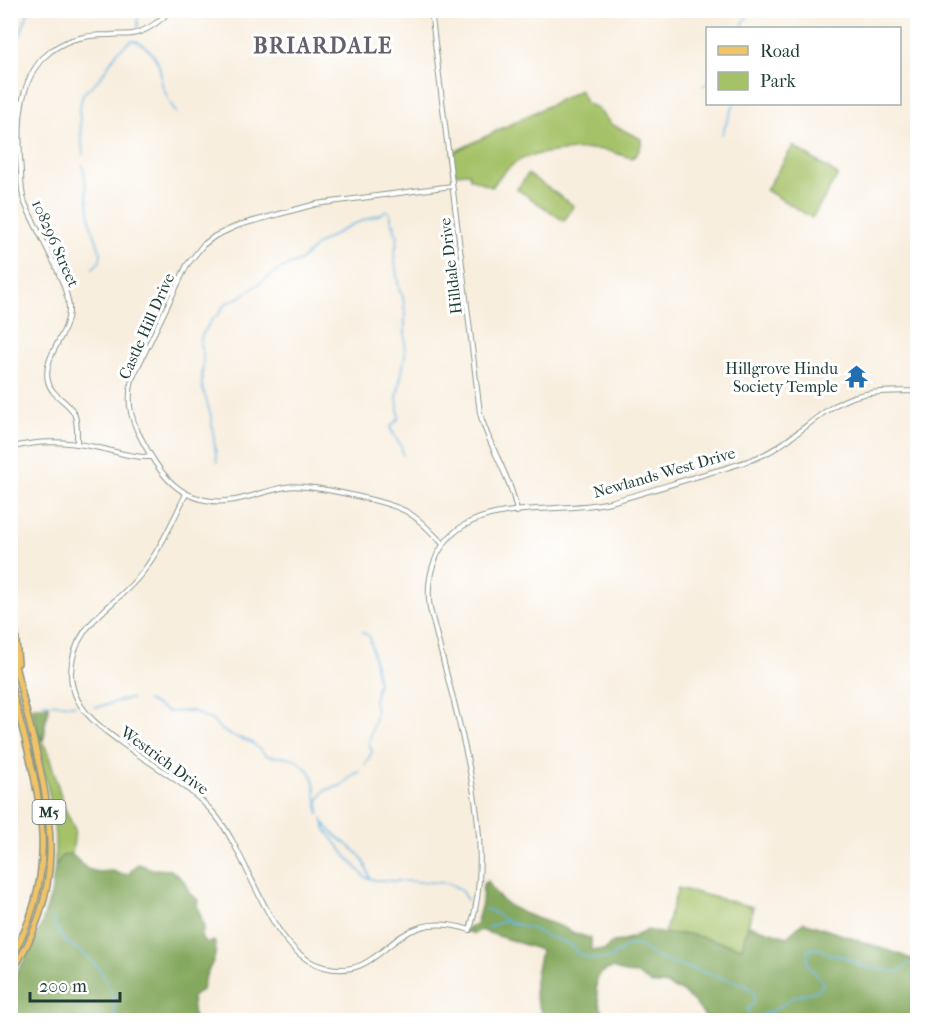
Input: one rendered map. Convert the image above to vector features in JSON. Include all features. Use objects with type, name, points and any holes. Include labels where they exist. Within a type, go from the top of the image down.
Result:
[{"type":"main road","points":[[10,572],[21,688]]},
{"type":"main road","name":"M5","points":[[10,645],[46,794],[51,843],[48,882],[41,910],[30,941],[10,974]]},
{"type":"main road","name":"M5","points":[[10,682],[40,806],[44,846],[37,896],[27,927],[10,959]]},
{"type":"street","name":"108296 Street","points":[[76,444],[77,425],[74,414],[68,404],[50,388],[47,380],[48,365],[68,321],[69,309],[63,286],[23,199],[19,140],[23,100],[38,64],[65,42],[93,35],[132,34],[158,22],[171,10]]},
{"type":"street","name":"Hilldale Drive","points":[[431,10],[480,413],[511,486],[517,512]]},
{"type":"street","name":"Castle Hill Drive","points":[[444,544],[415,518],[398,507],[352,496],[291,486],[227,502],[202,500],[186,494],[166,478],[151,457],[134,424],[130,397],[132,379],[187,265],[203,245],[227,229],[316,204],[452,186]]},
{"type":"street","name":"Newlands West Drive","points":[[470,930],[478,894],[480,858],[478,829],[466,753],[428,594],[432,566],[444,544],[457,530],[479,518],[602,504],[740,464],[777,448],[837,405],[851,398],[876,393],[918,391]]},
{"type":"street","points":[[10,448],[40,443],[76,444],[135,457],[151,457]]},
{"type":"street","name":"Westrich Drive","points":[[186,494],[143,573],[86,628],[80,638],[73,654],[71,675],[73,688],[82,707],[95,723],[189,789],[213,812],[232,841],[287,944],[304,959],[322,967],[348,968],[374,959],[406,934],[421,927],[440,924],[470,930]]},
{"type":"green space","points":[[580,90],[587,104],[596,107],[611,124],[641,139],[639,150],[634,157],[594,149],[531,156],[507,169],[492,187],[470,178],[469,173],[454,174],[452,153]]},
{"type":"green space","points":[[793,146],[838,175],[812,218],[766,190]]},
{"type":"green space","points":[[528,174],[574,206],[564,221],[517,189]]},
{"type":"green space","points":[[33,706],[38,733],[49,755],[64,807],[75,830],[72,855],[62,856],[55,866],[52,808],[39,740],[28,707]]},
{"type":"green space","points":[[33,706],[49,706],[43,740],[38,733]]},
{"type":"green space","points":[[68,854],[87,869],[98,872],[113,871],[129,874],[139,864],[152,869],[171,870],[184,881],[190,894],[198,900],[197,904],[204,927],[201,937],[207,943],[214,941],[216,948],[214,960],[205,977],[202,990],[192,997],[194,1020],[11,1020],[11,981],[30,951],[42,923],[51,895],[55,866],[62,856]]},
{"type":"green space","points":[[488,881],[497,895],[513,908],[591,938],[591,950],[605,950],[613,942],[624,941],[648,930],[664,934],[689,934],[742,948],[748,925],[787,937],[804,922],[917,962],[917,1020],[708,1020],[694,1002],[680,990],[667,984],[652,984],[637,974],[625,973],[613,968],[598,977],[596,988],[600,1006],[603,1012],[610,1016],[623,1013],[631,1020],[543,1020],[535,987],[541,950],[480,930],[474,934],[463,930],[476,925],[482,903],[483,884]]},
{"type":"green space","points":[[678,888],[753,907],[742,948],[689,934],[664,934]]},
{"type":"waterway","points":[[10,63],[29,10]]},
{"type":"waterway","points":[[78,10],[93,10]]},
{"type":"waterway","points":[[137,10],[138,27]]},
{"type":"waterway","points":[[742,27],[750,10]]},
{"type":"waterway","points":[[83,155],[79,110],[83,94],[100,78],[118,51],[132,40],[146,47],[153,55],[159,65],[162,84],[177,114]]},
{"type":"waterway","points":[[722,134],[734,105]]},
{"type":"waterway","points":[[83,165],[91,225],[101,253],[100,261],[92,269]]},
{"type":"waterway","points":[[217,462],[211,416],[202,386],[203,354],[200,345],[202,335],[213,318],[219,314],[225,304],[240,297],[282,268],[300,261],[318,244],[351,225],[386,210],[390,213],[392,224],[395,224],[394,228],[398,237],[394,256],[405,312],[405,356],[397,397],[399,418],[390,428],[401,446],[403,455]]},
{"type":"waterway","points":[[363,632],[370,637],[378,682],[374,701],[376,713],[369,742],[372,752],[365,765]]},
{"type":"waterway","points":[[95,707],[132,699]]},
{"type":"waterway","points":[[147,701],[169,712],[192,711],[213,721],[230,735],[251,742],[267,756],[292,758],[299,762],[310,772],[314,782],[319,815]]},
{"type":"waterway","points":[[43,703],[75,705]]},
{"type":"waterway","points":[[319,811],[318,801],[325,790],[340,786],[360,772]]},
{"type":"waterway","points":[[322,819],[326,830],[365,877],[376,880],[448,883],[460,889],[467,900]]},
{"type":"waterway","points":[[325,824],[359,855],[370,878]]},
{"type":"waterway","points":[[485,909],[510,923],[530,928],[571,945],[578,954],[593,959],[612,958],[616,952],[628,945],[640,946],[657,958],[742,984],[754,991],[754,1003],[747,1010],[750,1020]]},
{"type":"waterway","points":[[53,917],[62,938],[89,958],[106,978],[114,1002],[115,1020]]},
{"type":"waterway","points":[[487,928],[506,920]]},
{"type":"waterway","points":[[751,1020],[778,1008],[793,997],[819,990],[823,984],[821,979],[808,964],[808,951],[813,948],[844,957],[861,966],[898,972],[913,961],[918,948]]},
{"type":"place","name":"Hillgrove Hindu Society Temple","points":[[856,377]]},
{"type":"district","name":"BRIARDALE","points":[[323,45]]}]
